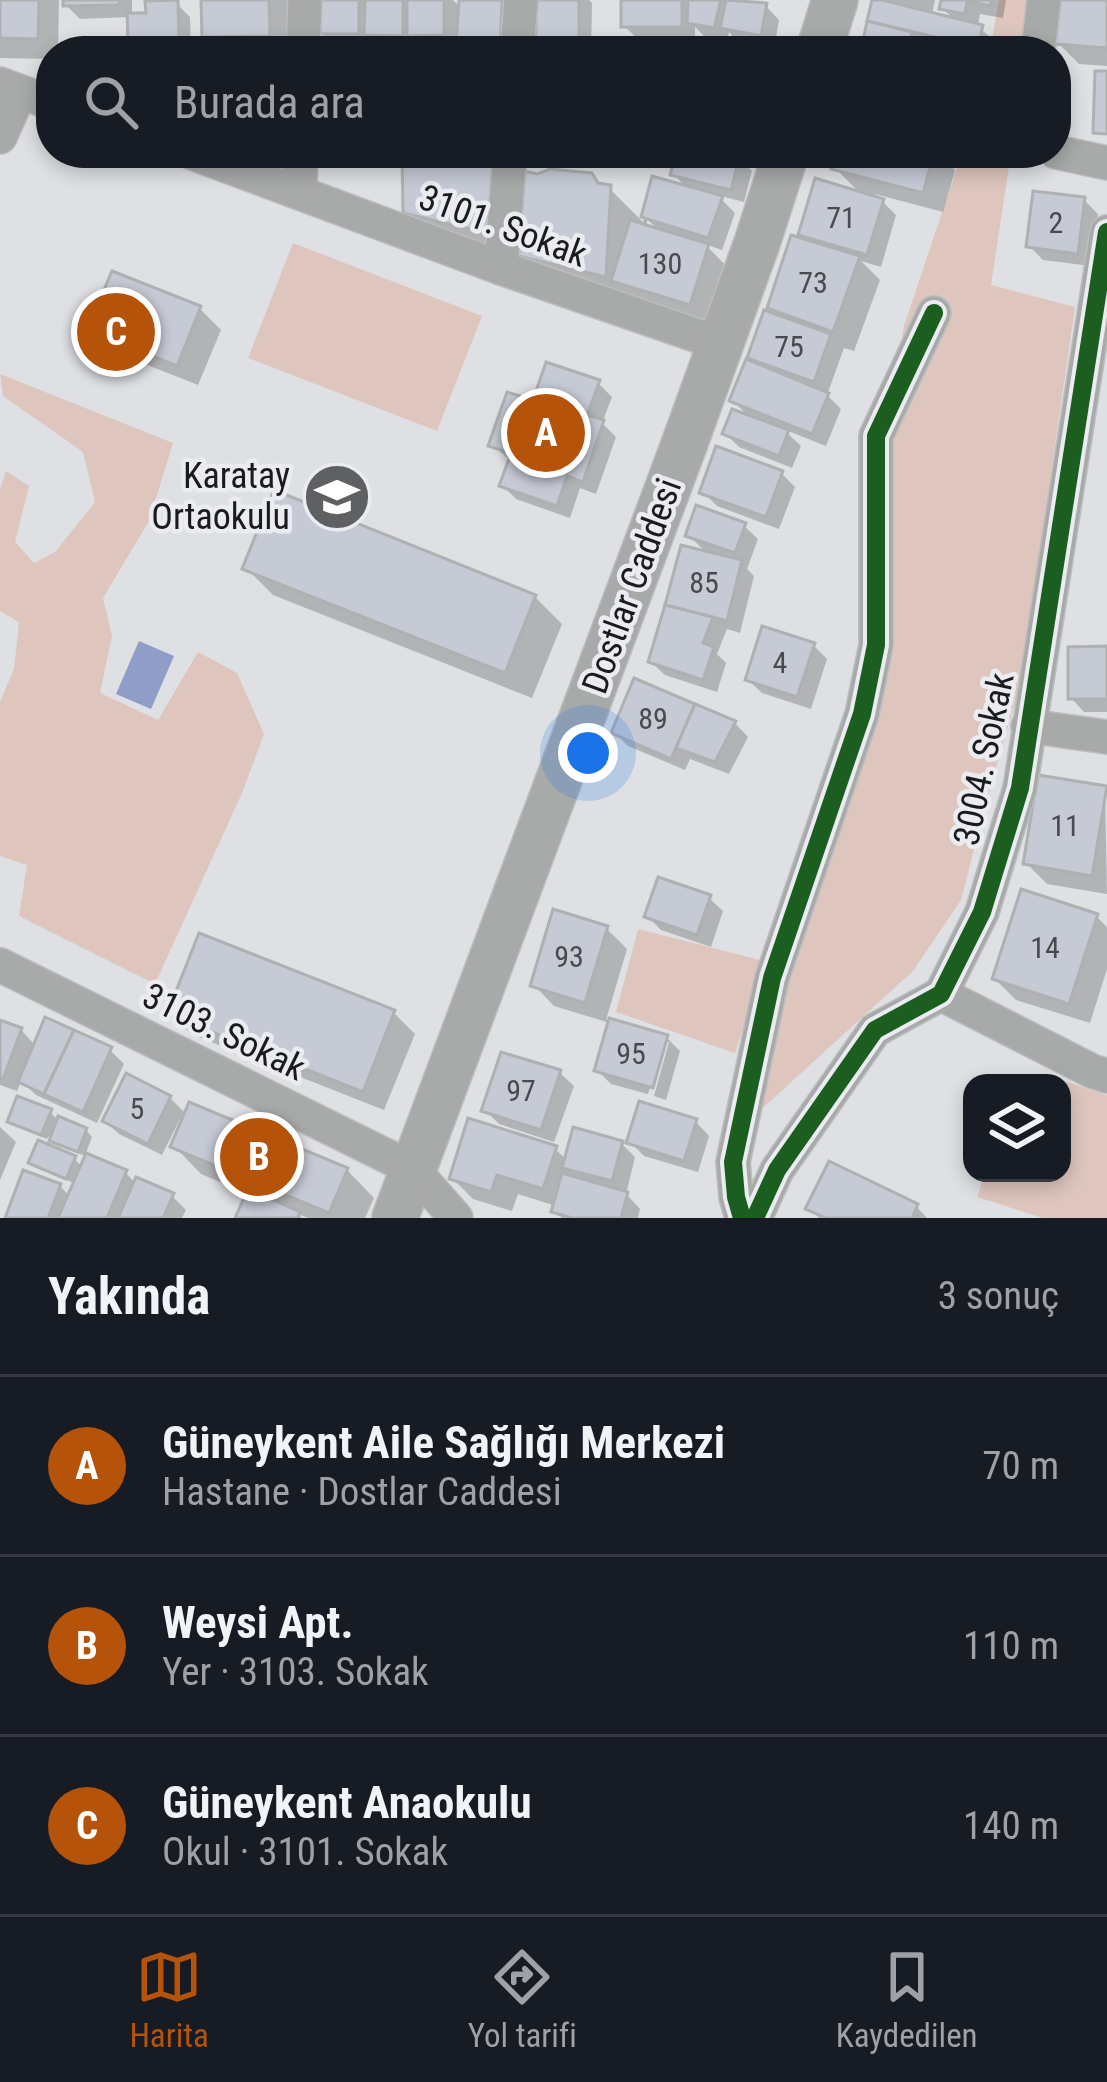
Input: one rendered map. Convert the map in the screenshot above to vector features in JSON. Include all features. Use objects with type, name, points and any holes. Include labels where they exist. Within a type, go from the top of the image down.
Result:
[{"type":"main road","points":[[823,36],[835,0]]},
{"type":"main road","name":"Dostlar Caddesi","points":[[395,1218],[541,834],[781,168]]},
{"type":"street","points":[[303,36],[304,0]]},
{"type":"street","points":[[518,36],[521,0]]},
{"type":"street","points":[[1040,36],[1044,0]]},
{"type":"street","points":[[0,137],[24,93]]},
{"type":"street","points":[[1071,155],[1107,163]]},
{"type":"street","name":"3101. Sokak","points":[[234,168],[721,344]]},
{"type":"street","points":[[299,191],[300,168]]},
{"type":"street","points":[[501,268],[508,168]]},
{"type":"street","name":"3004. Sokak","points":[[941,994],[982,912],[1019,788],[1107,232]]},
{"type":"street","points":[[742,1218],[734,1162],[772,978],[862,714],[875,645],[876,436],[934,313]]},
{"type":"street","points":[[1028,726],[1107,737]]},
{"type":"street","name":"3103. Sokak","points":[[0,965],[413,1169]]},
{"type":"street","points":[[755,1218],[777,1170],[875,1030],[941,994],[1107,1076]]},
{"type":"street","points":[[413,1169],[456,1218]]},
{"type":"shaded area","points":[[999,0],[1034,0],[1029,36],[993,36]]},
{"type":"shaded area","points":[[957,168],[1009,168],[991,285],[1075,307],[1020,686],[961,900],[913,971],[754,1116],[743,1120],[893,642],[889,429],[904,326]]},
{"type":"shaded area","points":[[293,243],[482,316],[437,431],[248,358]]},
{"type":"shaded area","points":[[0,374],[173,443],[149,521],[103,598],[112,636],[100,693],[158,720],[198,652],[237,673],[264,734],[155,984],[19,916],[27,865],[0,856],[0,702],[14,669],[19,622],[0,611],[0,489],[6,471],[29,486],[15,542],[34,563],[55,552],[95,502],[83,452],[3,396]]},
{"type":"shaded area","points":[[638,929],[764,961],[735,1053],[616,1012]]},
{"type":"shaded area","points":[[1071,1083],[1107,1095],[1107,1218],[1043,1218],[977,1197],[982,1182],[1071,1182]]},
{"type":"water","points":[[139,641],[174,656],[151,709],[116,694]]},
{"type":"building","points":[[0,0],[39,0],[36,39],[0,38]]},
{"type":"building","points":[[63,0],[119,0],[119,5],[63,6]]},
{"type":"building","points":[[178,0],[179,36],[128,36],[127,13],[146,13],[145,1]]},
{"type":"building","points":[[201,0],[269,0],[270,36],[202,36]]},
{"type":"building","points":[[319,0],[359,0],[359,34],[318,34]]},
{"type":"building","points":[[365,0],[403,0],[403,36],[364,35]]},
{"type":"building","points":[[407,0],[444,0],[444,35],[407,36]]},
{"type":"building","points":[[459,0],[502,0],[500,36],[457,36]]},
{"type":"building","points":[[536,0],[579,0],[579,36],[536,36]]},
{"type":"building","points":[[621,0],[682,0],[682,27],[621,27]]},
{"type":"building","points":[[688,0],[721,0],[714,28],[687,23]]},
{"type":"building","points":[[726,0],[767,3],[761,36],[720,28]]},
{"type":"building","points":[[872,0],[882,0],[983,25],[980,36],[931,36],[867,21]]},
{"type":"building","points":[[941,0],[991,0],[990,6],[967,1],[965,14],[939,9]]},
{"type":"building","points":[[1059,0],[1107,0],[1107,48],[1071,45],[1071,36],[1056,36]]},
{"type":"building","points":[[867,21],[912,32],[911,36],[864,36]]},
{"type":"building","points":[[1095,71],[1107,71],[1107,134],[1093,133]]},
{"type":"building","points":[[402,168],[493,168],[488,233],[403,213]]},
{"type":"building","points":[[672,168],[736,168],[731,190],[670,175]]},
{"type":"building","points":[[831,168],[930,168],[923,193]]},
{"type":"building","points":[[550,169],[592,173],[598,183],[611,185],[606,277],[514,255],[525,171],[537,174]]},
{"type":"building","points":[[652,176],[723,196],[708,238],[641,217]]},
{"type":"building","points":[[815,178],[884,199],[867,255],[798,235]]},
{"type":"building","points":[[1033,191],[1085,197],[1078,254],[1026,247]]},
{"type":"building","points":[[630,220],[709,244],[690,305],[611,281]]},
{"type":"building","points":[[791,235],[860,256],[833,332],[767,308]]},
{"type":"building","points":[[112,271],[201,306],[177,366],[87,330]]},
{"type":"building","points":[[764,310],[831,334],[814,382],[747,358]]},
{"type":"building","points":[[746,359],[829,393],[812,434],[729,401]]},
{"type":"building","points":[[546,362],[600,380],[587,415],[604,420],[583,482],[567,476],[557,506],[499,486],[511,453],[488,446],[507,392],[533,400]]},
{"type":"building","points":[[732,409],[789,430],[779,456],[722,434]]},
{"type":"building","points":[[716,446],[783,471],[766,517],[699,493]]},
{"type":"building","points":[[274,490],[536,595],[505,673],[242,569]]},
{"type":"building","points":[[696,505],[746,523],[735,553],[685,536]]},
{"type":"building","points":[[681,545],[742,560],[727,621],[665,605]]},
{"type":"building","points":[[665,605],[713,617],[703,643],[714,647],[703,680],[648,662]]},
{"type":"building","points":[[762,626],[815,643],[797,697],[745,680]]},
{"type":"building","points":[[1107,646],[1107,699],[1068,699],[1068,647]]},
{"type":"building","points":[[634,678],[695,704],[671,759],[611,733]]},
{"type":"building","points":[[695,704],[736,721],[715,762],[676,748]]},
{"type":"building","points":[[1038,775],[1107,786],[1092,876],[1023,864]]},
{"type":"building","points":[[658,877],[711,895],[697,935],[644,917]]},
{"type":"building","points":[[1021,889],[1098,914],[1069,1004],[992,979]]},
{"type":"building","points":[[553,909],[608,926],[585,1003],[530,986]]},
{"type":"building","points":[[199,933],[395,1010],[363,1092],[167,1014]]},
{"type":"building","points":[[45,1017],[74,1030],[44,1094],[18,1082]]},
{"type":"building","points":[[609,1018],[668,1035],[653,1088],[594,1071]]},
{"type":"building","points":[[0,1020],[22,1028],[3,1079],[0,1078]]},
{"type":"building","points":[[74,1030],[112,1047],[83,1112],[44,1094]]},
{"type":"building","points":[[501,1052],[561,1070],[541,1130],[481,1111]]},
{"type":"building","points":[[126,1073],[171,1096],[148,1144],[102,1121]]},
{"type":"building","points":[[17,1096],[52,1109],[41,1135],[7,1122]]},
{"type":"building","points":[[639,1101],[697,1119],[684,1161],[626,1143]]},
{"type":"building","points":[[189,1102],[348,1168],[329,1213],[170,1147]]},
{"type":"building","points":[[58,1116],[87,1128],[78,1152],[49,1141]]},
{"type":"building","points":[[468,1118],[557,1146],[543,1189],[497,1175],[491,1192],[449,1179]]},
{"type":"building","points":[[573,1127],[623,1141],[612,1181],[562,1168]]},
{"type":"building","points":[[38,1140],[76,1156],[66,1179],[28,1163]]},
{"type":"building","points":[[86,1153],[127,1170],[107,1218],[58,1218]]},
{"type":"building","points":[[829,1161],[918,1204],[912,1218],[826,1218],[805,1209]]},
{"type":"building","points":[[23,1170],[61,1184],[48,1218],[5,1218]]},
{"type":"building","points":[[562,1173],[628,1192],[621,1218],[572,1218],[551,1212]]},
{"type":"building","points":[[136,1177],[174,1193],[163,1218],[118,1218]]},
{"type":"building","points":[[248,1189],[300,1212],[298,1218],[235,1218]]},
{"type":"cycle path","points":[[755,1218],[777,1170],[875,1030],[941,994],[982,912],[1020,788],[1107,232]]},
{"type":"cycle path","points":[[742,1218],[733,1162],[772,978],[862,714],[876,645],[876,436],[934,313]]},
{"type":"place","name":"Güneykent Anaokulu","points":[[116,332]]},
{"type":"place","name":"Güneykent Aile Sağlığı Merkezi","points":[[546,433]]},
{"type":"place","name":"Karatay Ortaokulu","points":[[337,497]]},
{"type":"place","name":"Weysi Apt.","points":[[259,1157]]}]
